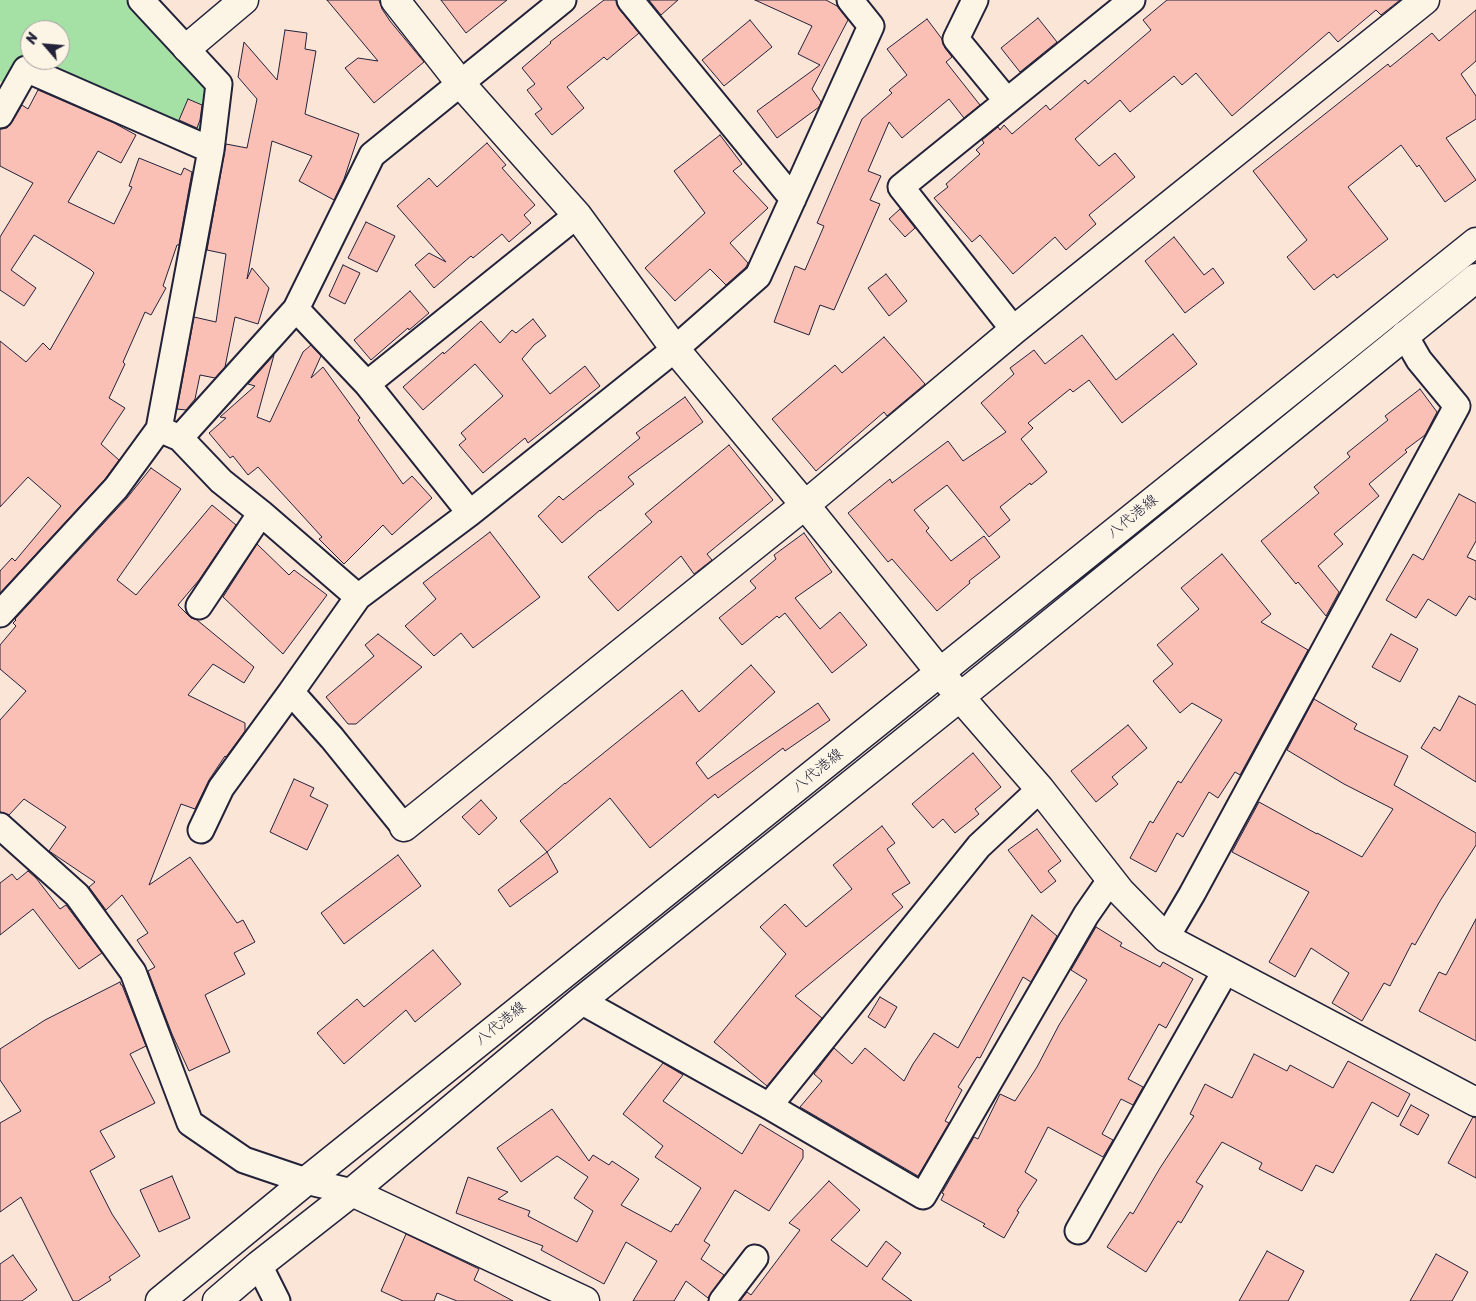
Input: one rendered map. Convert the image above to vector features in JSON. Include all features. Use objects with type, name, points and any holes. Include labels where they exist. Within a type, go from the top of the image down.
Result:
[{"type":"main road","points":[[187,48],[244,0]]},
{"type":"main road","points":[[395,0],[461,84],[577,215],[675,349],[806,505],[960,697],[1040,789],[1111,879],[1166,938],[1476,1102]]},
{"type":"main road","points":[[404,827],[806,505],[1014,330],[1425,0]]},
{"type":"main road","name":"八代港線","points":[[160,1301],[306,1180],[1476,242]]},
{"type":"main road","name":"八代港線","points":[[217,1301],[259,1265],[352,1192],[581,1001],[960,697],[1404,334],[1476,278]]},
{"type":"main road","points":[[352,1192],[585,1301]]},
{"type":"street","points":[[141,0],[219,84],[169,434]]},
{"type":"street","points":[[0,614],[116,488],[296,309],[372,155],[563,0]]},
{"type":"street","points":[[630,0],[793,199]]},
{"type":"street","points":[[201,830],[220,788],[358,598],[470,513],[675,349],[758,276],[871,26],[850,0]]},
{"type":"street","points":[[974,0],[956,39],[1007,101]]},
{"type":"street","points":[[1014,330],[901,187],[1132,0]]},
{"type":"street","points":[[0,115],[26,69],[211,150]]},
{"type":"street","points":[[366,384],[577,215]]},
{"type":"street","points":[[296,309],[366,384],[470,513]]},
{"type":"street","points":[[1166,938],[1197,885],[1457,406],[1419,360],[1404,334]]},
{"type":"street","points":[[169,434],[358,598]]},
{"type":"street","points":[[199,606],[262,513]]},
{"type":"street","points":[[290,692],[332,738],[404,827]]},
{"type":"street","points":[[769,1106],[979,846],[1040,789]]},
{"type":"street","points":[[0,826],[77,895],[134,972],[190,1122],[244,1160],[306,1180],[352,1192]]},
{"type":"street","points":[[581,1001],[769,1106],[923,1196],[1086,915],[1111,879]]},
{"type":"street","points":[[1078,1231],[1226,970]]},
{"type":"street","points":[[722,1301],[755,1258]]},
{"type":"street","points":[[259,1265],[277,1301]]},
{"type":"green space","points":[[0,0],[126,0],[208,87],[201,140],[37,70],[70,70],[70,20],[20,20],[20,63],[18,62],[3,83],[0,81]]},
{"type":"building","points":[[327,0],[379,0],[382,9],[390,21],[424,62],[374,103],[345,68],[358,58],[378,61]]},
{"type":"building","points":[[441,0],[507,0],[466,33]]},
{"type":"building","points":[[604,0],[616,0],[619,9],[639,33],[607,60],[604,57],[567,87],[584,108],[552,135],[535,114],[542,109],[527,90],[535,84],[522,68],[550,42]]},
{"type":"building","points":[[649,0],[678,0],[661,15]]},
{"type":"building","points":[[755,0],[826,0],[837,6],[848,20],[812,89],[821,102],[819,107],[777,138],[757,111],[820,65],[798,54],[812,26]]},
{"type":"building","points":[[1167,0],[1400,0],[1381,15],[1376,10],[1338,42],[1329,32],[1232,116],[1196,73],[1182,85],[1174,76],[1130,112],[1120,100],[1075,139],[1099,166],[1115,153],[1135,177],[1089,215],[1096,224],[1066,250],[1055,237],[1013,274],[980,235],[972,242],[934,198],[948,187],[946,184],[980,154],[976,150],[984,143],[982,140],[998,127],[1000,130],[1004,125],[1012,134],[1046,105],[1050,110],[1085,80],[1088,84],[1151,30],[1143,20]]},
{"type":"building","points":[[1476,10],[1476,61],[1461,74],[1476,96],[1476,119],[1446,138],[1476,180],[1445,202],[1419,165],[1417,167],[1401,145],[1348,187],[1388,239],[1337,278],[1334,274],[1314,290],[1287,257],[1307,240],[1253,171],[1388,64],[1390,67],[1432,33],[1439,41]]},
{"type":"building","points":[[1038,18],[1057,42],[1020,72],[1001,48]]},
{"type":"building","points":[[927,19],[942,39],[945,48],[952,57],[946,62],[980,105],[964,118],[949,99],[902,138],[889,122],[868,171],[881,176],[870,200],[880,204],[834,310],[820,305],[809,335],[774,322],[795,266],[805,270],[824,226],[817,223],[862,119],[892,93],[889,90],[907,75],[887,49]]},
{"type":"building","points":[[750,20],[772,47],[724,86],[702,60]]},
{"type":"building","points":[[285,30],[307,33],[305,49],[316,51],[305,114],[359,134],[344,179],[334,200],[299,181],[312,156],[272,141],[247,279],[252,268],[269,288],[258,324],[235,317],[225,367],[215,378],[200,375],[195,399],[186,410],[177,409],[194,317],[216,322],[226,254],[207,250],[226,144],[247,148],[257,99],[238,77],[244,42],[277,80]]},
{"type":"building","points":[[38,90],[114,123],[136,135],[121,163],[98,151],[68,202],[114,224],[132,187],[129,186],[139,158],[181,175],[184,168],[192,172],[179,245],[177,245],[163,286],[166,288],[151,315],[145,312],[123,362],[125,364],[109,398],[125,408],[101,444],[119,460],[105,479],[0,593],[0,571],[12,558],[15,561],[61,506],[28,477],[0,507],[0,341],[26,362],[43,343],[50,350],[94,273],[34,235],[11,270],[36,288],[24,306],[0,290],[0,237],[33,183],[0,166],[0,129],[7,128],[22,105],[28,109]]},
{"type":"building","points":[[188,99],[202,105],[197,128],[179,120]]},
{"type":"building","points":[[720,135],[742,164],[733,171],[768,208],[730,243],[748,263],[746,267],[726,285],[710,269],[675,301],[645,268],[705,213],[674,171]]},
{"type":"building","points":[[487,143],[506,165],[502,168],[535,205],[524,215],[531,223],[509,242],[502,234],[473,258],[471,256],[434,288],[415,265],[429,253],[446,262],[397,206],[429,178],[437,187]]},
{"type":"building","points":[[900,209],[915,228],[905,237],[889,219]]},
{"type":"building","points":[[366,222],[395,236],[377,272],[348,258]]},
{"type":"building","points":[[1174,237],[1204,275],[1213,268],[1224,283],[1185,313],[1145,261]]},
{"type":"building","points":[[343,265],[360,273],[345,304],[329,296]]},
{"type":"building","points":[[886,274],[907,301],[889,316],[868,288]]},
{"type":"building","points":[[410,291],[429,313],[409,330],[408,328],[371,360],[354,340]]},
{"type":"building","points":[[533,319],[546,336],[534,345],[522,359],[550,394],[585,366],[600,386],[528,443],[525,438],[483,473],[459,445],[466,439],[461,433],[503,396],[475,364],[423,410],[403,387],[481,321],[500,343],[512,330],[516,333]]},
{"type":"building","points":[[1173,334],[1197,364],[1122,423],[1089,380],[1073,392],[1070,389],[1028,423],[1033,428],[1021,439],[1047,472],[1000,507],[1010,520],[989,537],[947,485],[914,510],[929,528],[926,531],[951,561],[984,536],[1000,557],[969,581],[970,583],[937,611],[892,559],[888,562],[848,513],[890,479],[892,483],[948,441],[963,461],[1006,432],[981,403],[1014,374],[1010,368],[1034,350],[1045,364],[1082,335],[1116,380]]},
{"type":"building","points":[[884,337],[925,384],[887,416],[884,412],[816,471],[772,419],[835,365],[842,373]]},
{"type":"building","points":[[311,345],[321,356],[311,378],[323,367],[360,418],[358,420],[403,484],[412,476],[432,498],[392,535],[383,525],[344,564],[319,539],[322,537],[258,467],[248,475],[233,456],[230,458],[209,433],[226,418],[220,417],[255,386],[248,384],[274,355],[257,417],[270,422],[303,352]]},
{"type":"building","points":[[1420,389],[1437,412],[1425,435],[1405,450],[1407,452],[1369,484],[1379,496],[1334,534],[1343,544],[1318,566],[1339,592],[1326,616],[1298,582],[1296,584],[1261,541],[1319,493],[1314,487],[1350,457],[1347,453],[1388,420],[1385,416]]},
{"type":"building","points":[[685,397],[703,422],[628,477],[634,484],[562,543],[538,516],[559,496],[563,500],[640,438],[636,433]]},
{"type":"building","points":[[729,445],[773,500],[707,554],[712,560],[694,574],[681,556],[618,611],[588,577],[652,522],[645,514]]},
{"type":"building","points":[[151,468],[181,489],[117,580],[136,595],[212,505],[236,525],[199,580],[178,605],[191,618],[197,620],[254,667],[244,683],[213,664],[188,695],[245,723],[245,731],[209,780],[195,809],[181,804],[149,885],[190,857],[237,923],[243,920],[255,942],[234,953],[245,974],[205,995],[230,1052],[189,1071],[172,1034],[148,971],[155,967],[137,940],[148,933],[122,895],[106,910],[89,887],[95,882],[49,851],[66,827],[24,799],[9,815],[0,812],[0,720],[26,691],[0,669],[0,645],[16,626],[13,623],[15,619],[127,498]]},
{"type":"building","points":[[1459,494],[1476,503],[1476,541],[1467,557],[1476,561],[1476,600],[1469,596],[1456,616],[1428,599],[1416,618],[1386,600],[1413,554],[1423,560]]},
{"type":"building","points":[[490,532],[540,597],[473,648],[461,633],[434,656],[405,626],[436,599],[423,583]]},
{"type":"building","points":[[804,533],[832,572],[795,598],[820,629],[840,612],[867,645],[832,673],[785,613],[779,618],[777,616],[742,645],[719,618],[756,588],[750,581],[776,559],[774,555]]},
{"type":"building","points":[[257,544],[289,575],[294,570],[327,595],[283,654],[223,597]]},
{"type":"building","points":[[1222,554],[1271,614],[1261,622],[1308,650],[1240,775],[1235,772],[1218,798],[1209,792],[1183,837],[1177,833],[1156,872],[1130,858],[1150,821],[1153,823],[1178,781],[1181,783],[1222,720],[1192,703],[1180,713],[1153,681],[1173,664],[1157,645],[1199,609],[1181,588]]},
{"type":"building","points":[[378,634],[422,667],[356,724],[348,724],[326,697],[374,656],[365,645]]},
{"type":"building","points":[[1391,634],[1418,649],[1400,682],[1372,667]]},
{"type":"building","points":[[751,665],[775,692],[696,763],[708,779],[818,703],[830,720],[785,751],[783,748],[718,798],[715,794],[650,848],[610,798],[547,852],[520,821],[682,690],[699,712]]},
{"type":"building","points":[[1459,696],[1476,705],[1476,782],[1421,748],[1434,727],[1440,731]]},
{"type":"building","points":[[1314,699],[1357,724],[1354,729],[1408,756],[1394,785],[1476,833],[1476,845],[1440,901],[1415,945],[1412,943],[1390,986],[1384,983],[1362,1021],[1332,1003],[1349,973],[1311,948],[1295,977],[1269,962],[1309,892],[1232,852],[1259,802],[1362,857],[1393,809],[1344,784],[1287,750]]},
{"type":"building","points":[[1128,725],[1147,748],[1112,777],[1118,784],[1096,802],[1071,771]]},
{"type":"building","points":[[973,753],[1001,787],[975,809],[979,814],[955,833],[943,819],[933,828],[912,804]]},
{"type":"building","points":[[294,779],[314,788],[310,796],[328,805],[307,850],[270,832]]},
{"type":"building","points":[[481,800],[497,818],[479,835],[462,817]]},
{"type":"building","points":[[882,826],[895,843],[887,849],[910,883],[892,894],[903,907],[795,996],[822,1018],[767,1086],[714,1042],[786,954],[760,927],[785,904],[806,927],[852,889],[833,865]]},
{"type":"building","points":[[1037,829],[1061,861],[1048,871],[1056,881],[1041,893],[1008,850]]},
{"type":"building","points":[[547,852],[558,872],[510,907],[498,890]]},
{"type":"building","points":[[398,855],[421,886],[344,944],[321,913]]},
{"type":"building","points":[[28,871],[36,878],[60,909],[66,905],[102,953],[79,969],[33,909],[0,935],[0,883],[12,874],[17,880]]},
{"type":"building","points":[[1032,915],[1057,936],[1031,982],[1023,977],[980,1058],[977,1057],[958,1087],[962,1090],[945,1121],[949,1123],[918,1176],[800,1107],[822,1081],[814,1074],[834,1048],[852,1064],[865,1048],[904,1081],[934,1033],[958,1048]]},
{"type":"building","points":[[1476,919],[1476,1041],[1419,1011],[1439,972],[1446,975]]},
{"type":"building","points":[[1096,927],[1122,943],[1120,946],[1160,967],[1163,962],[1193,979],[1166,1028],[1159,1024],[1128,1079],[1143,1087],[1133,1105],[1121,1099],[1102,1134],[1113,1140],[1103,1157],[1048,1127],[1025,1172],[1037,1180],[1017,1211],[1019,1212],[1004,1238],[983,1226],[985,1224],[941,1200],[944,1194],[942,1193],[974,1137],[978,1139],[1000,1094],[1015,1101],[1037,1067],[1059,1025],[1087,980],[1071,970]]},
{"type":"building","points":[[433,950],[461,984],[415,1022],[406,1010],[344,1064],[317,1033],[357,999],[364,1007]]},
{"type":"building","points":[[120,982],[146,1046],[130,1054],[155,1103],[100,1131],[115,1157],[90,1171],[112,1214],[140,1256],[109,1277],[111,1280],[78,1301],[73,1301],[21,1197],[0,1212],[0,1123],[21,1111],[0,1080],[0,1049],[45,1020]]},
{"type":"building","points":[[880,997],[897,1007],[885,1028],[868,1017]]},
{"type":"building","points":[[1254,1054],[1287,1071],[1290,1065],[1333,1088],[1348,1061],[1410,1094],[1398,1117],[1372,1102],[1333,1173],[1316,1165],[1302,1191],[1259,1169],[1262,1163],[1222,1142],[1196,1182],[1203,1186],[1181,1223],[1178,1221],[1146,1272],[1107,1247],[1130,1212],[1133,1214],[1194,1116],[1190,1114],[1205,1084],[1232,1098]]},
{"type":"building","points":[[663,1063],[683,1075],[663,1101],[742,1154],[760,1124],[803,1150],[803,1158],[769,1211],[735,1190],[704,1241],[710,1245],[701,1259],[724,1275],[708,1298],[686,1281],[674,1301],[633,1301],[657,1261],[626,1242],[604,1284],[541,1250],[543,1246],[456,1213],[468,1177],[508,1192],[498,1199],[530,1211],[528,1216],[577,1242],[593,1211],[574,1198],[588,1177],[557,1156],[521,1182],[497,1148],[552,1109],[589,1161],[593,1155],[609,1165],[612,1161],[639,1179],[621,1205],[671,1232],[676,1224],[678,1225],[701,1188],[655,1157],[663,1146],[623,1114]]},
{"type":"building","points":[[1411,1105],[1429,1115],[1418,1135],[1400,1125]]},
{"type":"building","points":[[1473,1117],[1476,1118],[1476,1178],[1448,1163]]},
{"type":"building","points":[[172,1176],[190,1218],[159,1232],[140,1190]]},
{"type":"building","points":[[829,1181],[860,1210],[831,1240],[867,1267],[886,1241],[901,1253],[882,1279],[912,1301],[740,1301],[747,1292],[751,1295],[800,1230],[789,1223]]},
{"type":"building","points":[[406,1234],[479,1269],[474,1280],[513,1301],[457,1301],[437,1293],[434,1301],[403,1301],[381,1291]]},
{"type":"building","points":[[1267,1251],[1304,1271],[1288,1301],[1239,1301]]},
{"type":"building","points":[[1436,1254],[1468,1272],[1452,1301],[1410,1301]]},
{"type":"building","points":[[13,1255],[37,1290],[22,1301],[0,1301],[0,1264]]}]
